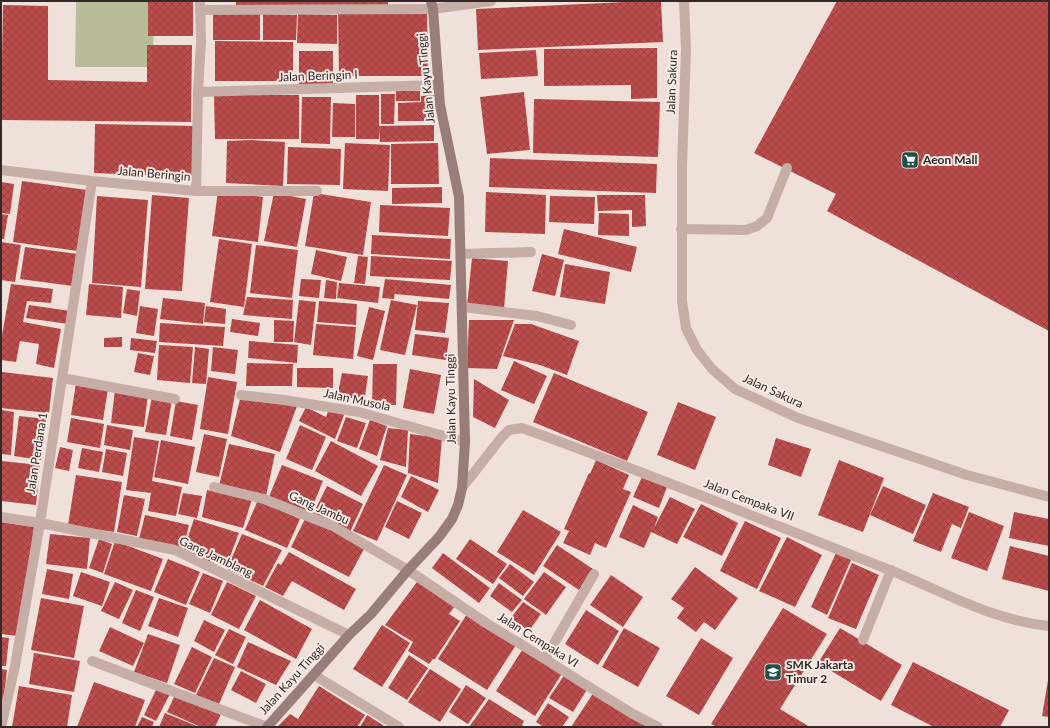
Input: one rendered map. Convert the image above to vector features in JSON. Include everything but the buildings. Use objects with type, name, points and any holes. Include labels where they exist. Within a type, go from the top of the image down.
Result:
[{"type":"street","points":[[200,6],[432,5],[492,1]]},
{"type":"street","name":"Jalan Sakura","points":[[684,1],[686,49],[681,229],[682,301],[686,328],[698,350],[712,369],[735,389],[798,418],[967,475],[1049,497]]},
{"type":"street","name":"Jalan Kayu Tinggi","points":[[267,727],[348,635],[371,614],[408,570],[439,538],[452,519],[458,505],[462,488],[465,442],[459,197],[440,105],[432,5]]},
{"type":"street","name":"Jalan Beringin","points":[[1,170],[92,181],[196,190],[198,92],[201,42],[200,6]]},
{"type":"street","name":"Jalan Beringin I","points":[[198,92],[439,85]]},
{"type":"street","points":[[681,229],[746,230],[757,226],[767,218],[786,168]]},
{"type":"street","name":"Jalan Perdana 1","points":[[1,727],[15,666],[40,523],[92,181]]},
{"type":"street","points":[[196,190],[317,191]]},
{"type":"street","points":[[461,254],[531,252]]},
{"type":"street","points":[[462,307],[537,316],[571,325]]},
{"type":"street","points":[[62,378],[175,399]]},
{"type":"street","name":"Jalan Musola","points":[[241,395],[359,412],[465,442]]},
{"type":"street","name":"Jalan Cempaka VII","points":[[462,488],[501,438],[509,430],[522,428],[601,456],[891,570],[970,605],[1000,616],[1029,624],[1049,626]]},
{"type":"street","name":"Gang Jambu","points":[[214,487],[264,499],[333,526],[408,570]]},
{"type":"street","name":"Gang Jamblang","points":[[1,517],[40,523],[175,550],[348,635]]},
{"type":"street","name":"Jalan Cempaka VI","points":[[408,570],[486,623],[633,714],[658,727]]},
{"type":"street","points":[[863,640],[891,570]]},
{"type":"street","points":[[546,659],[594,574]]},
{"type":"street","points":[[92,661],[267,727]]},
{"type":"street","points":[[314,675],[399,727]]},
{"type":"green space","points":[[76,1],[154,1],[153,67],[75,67]]},
{"type":"place","name":"Aeon Mall","points":[[910,160]]},
{"type":"place","name":"SMK Jakarta Timur 2","points":[[773,672]]}]
